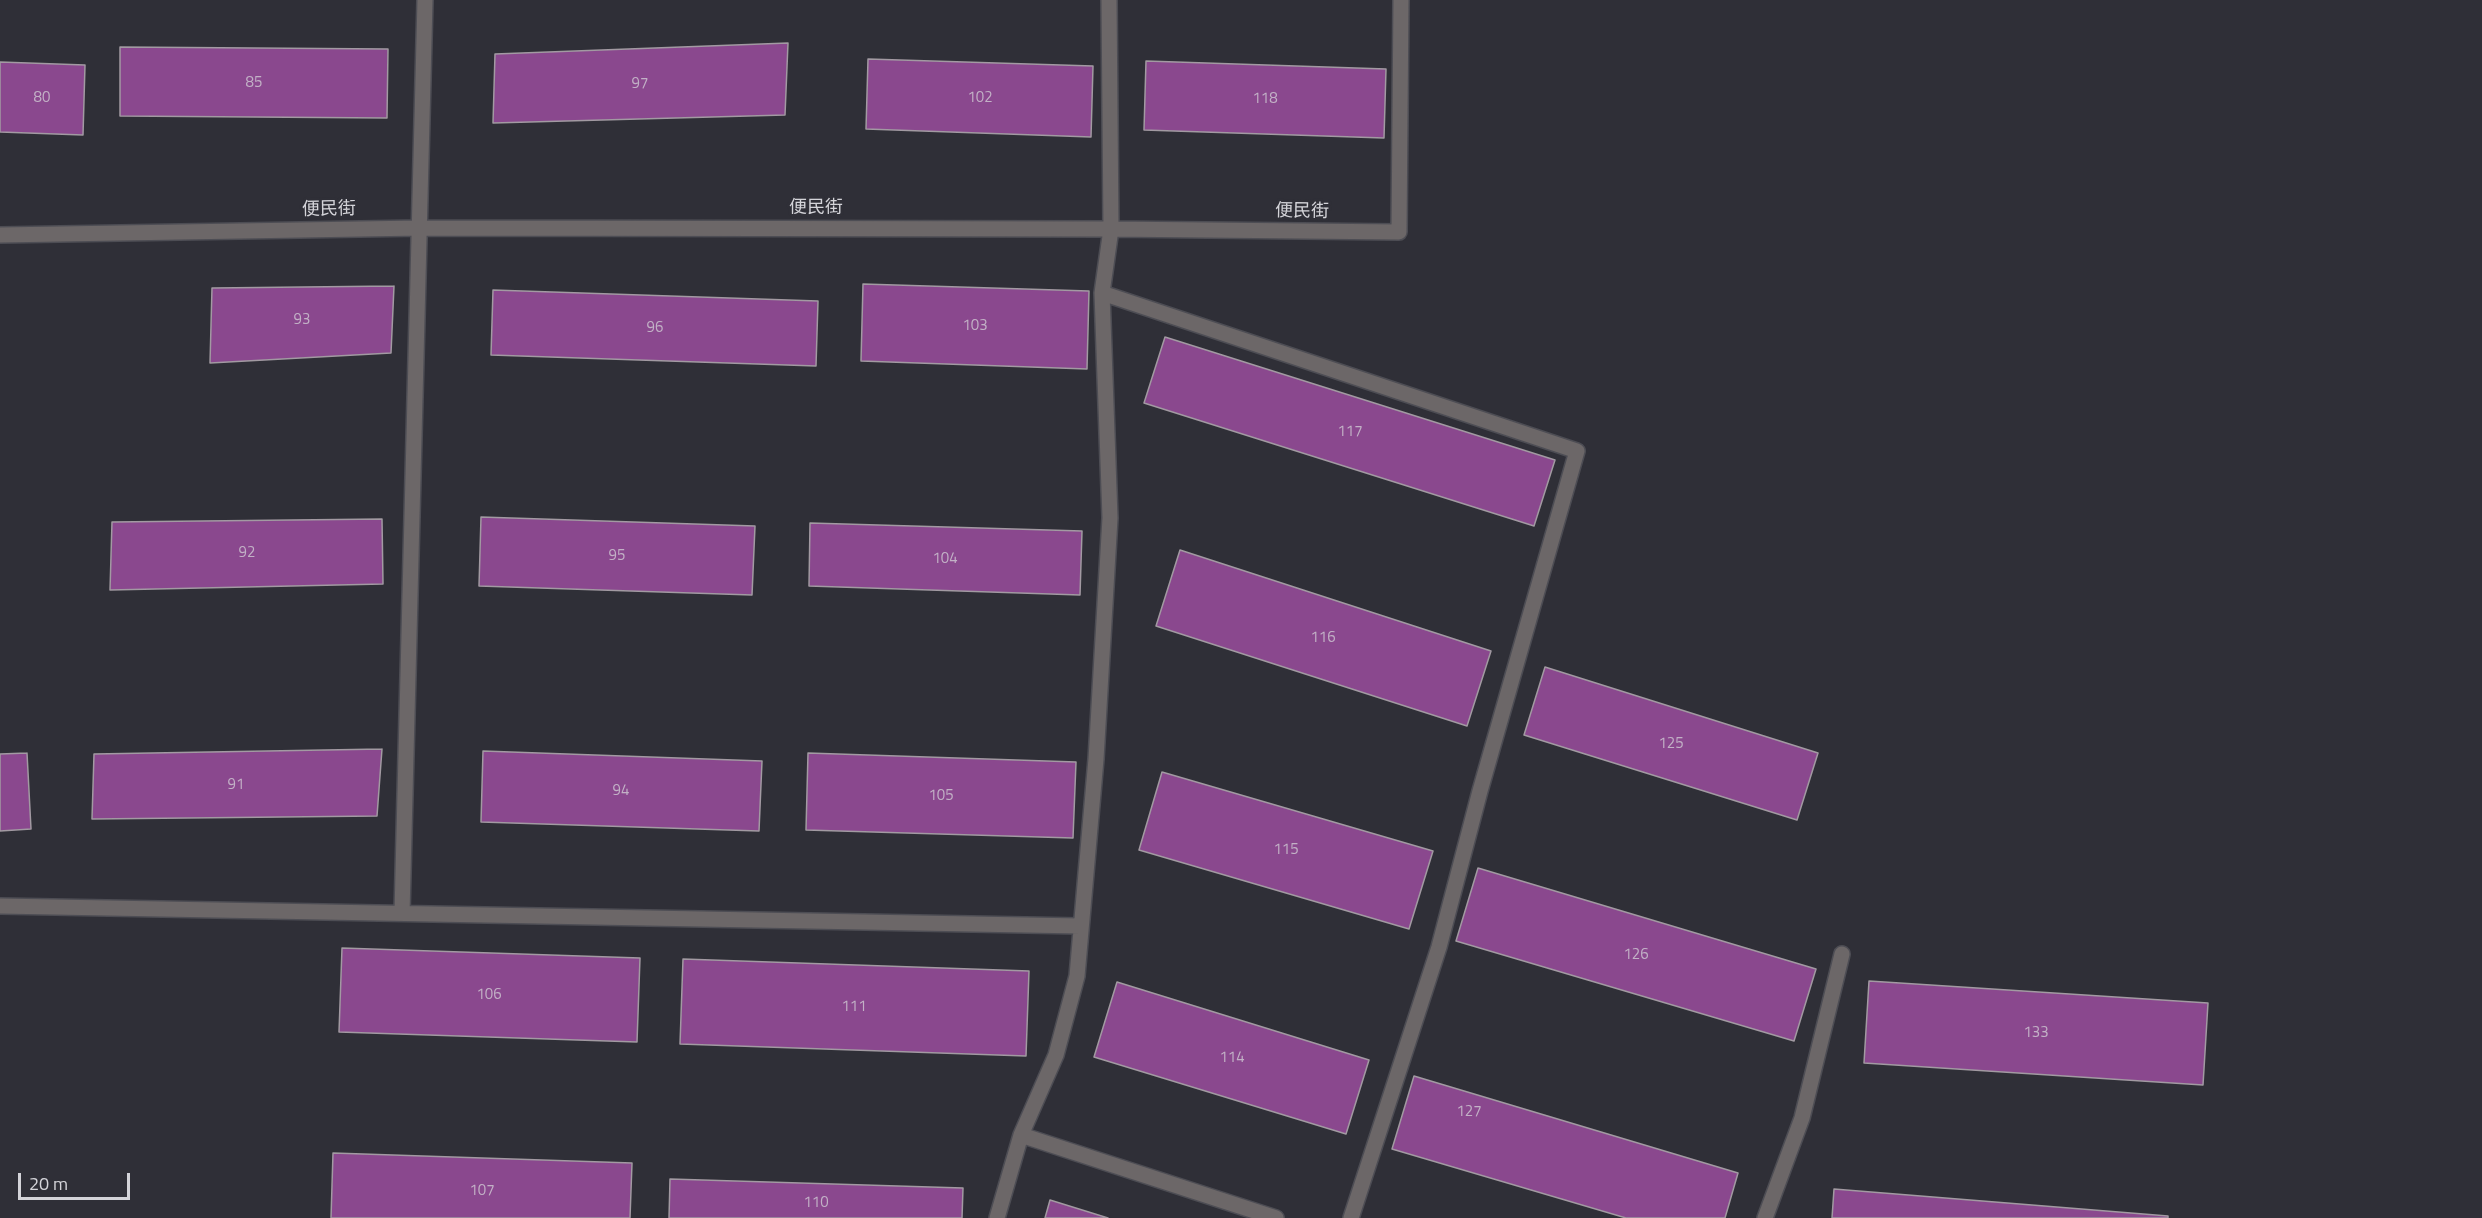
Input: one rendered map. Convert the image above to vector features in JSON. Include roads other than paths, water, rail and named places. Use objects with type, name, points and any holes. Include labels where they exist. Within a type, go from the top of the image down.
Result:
[{"type":"street","points":[[402,913],[425,0]]},
{"type":"street","points":[[997,1218],[1021,1135],[1056,1055],[1077,976],[1096,759],[1110,518],[1102,293],[1111,229],[1109,0]]},
{"type":"street","name":"便民街","points":[[0,235],[420,228],[1111,229],[1399,232],[1401,0]]},
{"type":"street","points":[[1102,293],[1577,452],[1438,947],[1351,1218]]},
{"type":"street","points":[[0,906],[1080,926]]},
{"type":"street","points":[[1765,1218],[1802,1118],[1842,954]]},
{"type":"street","points":[[1021,1135],[1276,1218]]}]
